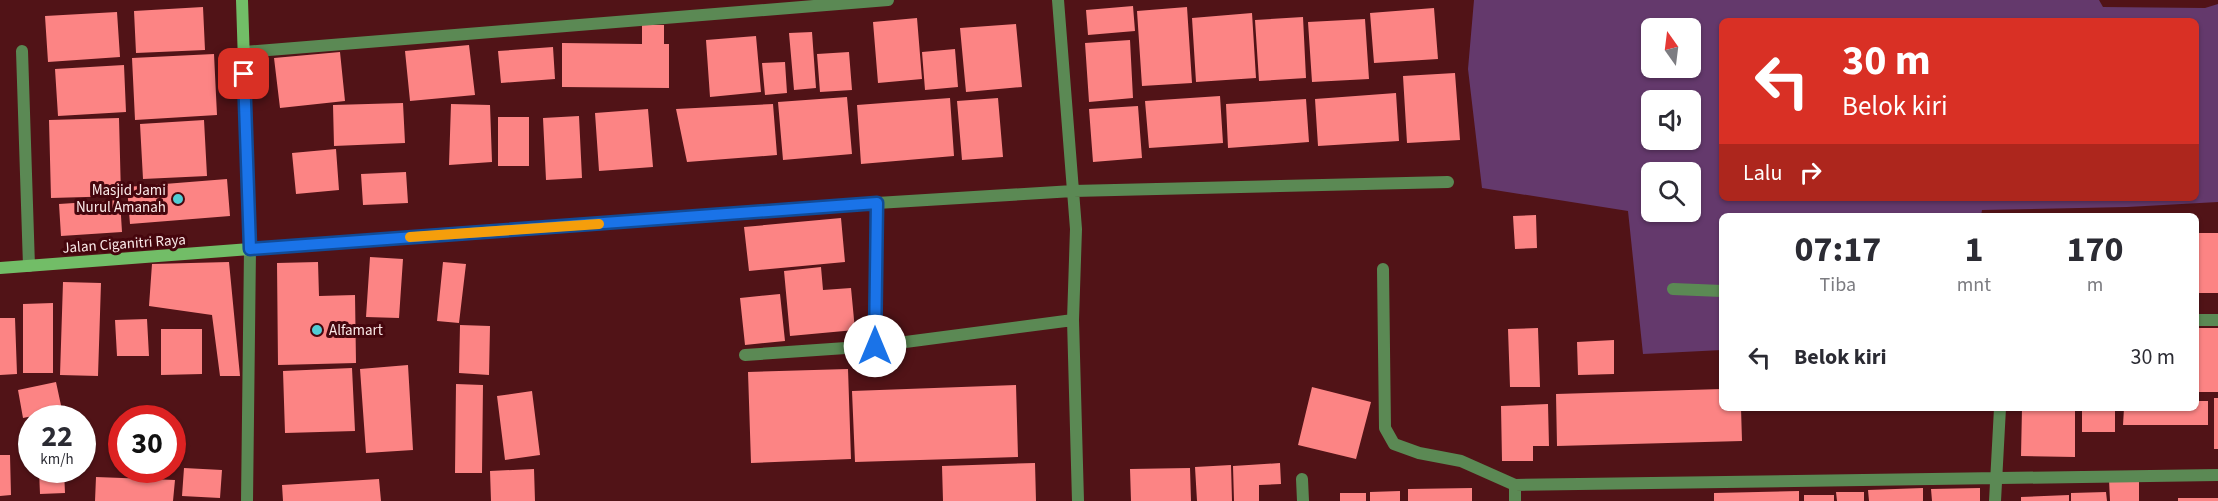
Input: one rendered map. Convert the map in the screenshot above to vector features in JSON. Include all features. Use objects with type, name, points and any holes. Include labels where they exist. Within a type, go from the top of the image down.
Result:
[{"type":"street","points":[[242,0],[250,249],[248,501]]},
{"type":"street","points":[[244,52],[888,0]]},
{"type":"street","points":[[1058,0],[1076,229],[1073,320],[1078,501]]},
{"type":"street","points":[[22,51],[29,266]]},
{"type":"street","points":[[250,249],[877,203],[1073,191],[1448,182]]},
{"type":"street","points":[[875,346],[877,203]]},
{"type":"street","name":"Jalan Ciganitri Raya","points":[[0,268],[250,249]]},
{"type":"street","points":[[1383,269],[1385,428],[1394,444],[1419,453],[1461,461],[1515,485],[1996,477],[2218,476]]},
{"type":"street","points":[[1673,289],[1719,291]]},
{"type":"street","points":[[745,355],[875,346],[1073,320]]},
{"type":"street","points":[[2199,320],[2218,320]]},
{"type":"street","points":[[1995,501],[2000,411]]},
{"type":"street","points":[[1302,479],[1303,501]]},
{"type":"street","points":[[1515,485],[1515,501]]},
{"type":"shaded area","points":[[1474,0],[2099,0],[2103,7],[2205,8],[2218,4],[2218,202],[2127,207],[1982,210],[1982,213],[1719,213],[1719,350],[1643,354],[1628,211],[1482,188],[1468,69]]},
{"type":"building","points":[[1133,6],[1135,31],[1088,35],[1086,10]]},
{"type":"building","points":[[203,7],[205,50],[136,53],[134,11]]},
{"type":"building","points":[[1187,7],[1192,83],[1142,86],[1137,11]]},
{"type":"building","points":[[1434,8],[1438,59],[1374,63],[1370,13]]},
{"type":"building","points":[[117,12],[120,57],[48,62],[45,16]]},
{"type":"building","points":[[1252,13],[1256,78],[1196,82],[1192,18]]},
{"type":"building","points":[[1303,17],[1306,78],[1259,81],[1255,20]]},
{"type":"building","points":[[917,18],[922,79],[878,83],[873,22]]},
{"type":"building","points":[[1365,19],[1369,79],[1312,82],[1308,22]]},
{"type":"building","points":[[1016,24],[1022,87],[966,92],[960,28]]},
{"type":"building","points":[[642,25],[664,25],[664,44],[669,44],[669,88],[562,87],[562,43],[642,44]]},
{"type":"building","points":[[812,32],[816,88],[794,90],[789,33]]},
{"type":"building","points":[[756,36],[761,92],[710,97],[706,40]]},
{"type":"building","points":[[1130,40],[1133,98],[1089,102],[1085,43]]},
{"type":"building","points":[[469,45],[475,95],[410,101],[405,51]]},
{"type":"building","points":[[553,47],[555,79],[501,83],[498,51]]},
{"type":"building","points":[[955,49],[958,87],[925,90],[922,52]]},
{"type":"building","points":[[340,52],[345,101],[280,108],[274,58]]},
{"type":"building","points":[[849,52],[852,90],[820,92],[817,54]]},
{"type":"building","points":[[214,54],[217,115],[135,120],[132,58]]},
{"type":"building","points":[[785,62],[787,93],[765,95],[762,63]]},
{"type":"building","points":[[124,65],[126,112],[58,116],[55,69]]},
{"type":"building","points":[[1455,73],[1460,140],[1407,143],[1403,76]]},
{"type":"building","points":[[1396,93],[1399,141],[1318,146],[1315,99]]},
{"type":"building","points":[[1220,96],[1223,143],[1149,148],[1145,101]]},
{"type":"building","points":[[847,97],[852,154],[783,160],[778,102]]},
{"type":"building","points":[[950,98],[954,156],[861,164],[857,105]]},
{"type":"building","points":[[998,98],[1003,157],[962,160],[957,101]]},
{"type":"building","points":[[1306,99],[1309,142],[1228,148],[1226,104]]},
{"type":"building","points":[[403,103],[405,143],[334,146],[333,105]]},
{"type":"building","points":[[451,104],[490,105],[492,162],[449,165]]},
{"type":"building","points":[[773,104],[777,155],[687,162],[676,109]]},
{"type":"building","points":[[1138,106],[1142,158],[1093,162],[1089,109]]},
{"type":"building","points":[[648,109],[653,167],[599,171],[595,113]]},
{"type":"building","points":[[579,116],[582,178],[546,180],[543,118]]},
{"type":"building","points":[[498,117],[529,117],[529,166],[498,166]]},
{"type":"building","points":[[119,118],[121,196],[51,198],[49,120]]},
{"type":"building","points":[[204,120],[207,176],[143,179],[140,124]]},
{"type":"building","points":[[336,149],[339,190],[296,194],[292,153]]},
{"type":"building","points":[[406,172],[408,203],[363,205],[361,174]]},
{"type":"building","name":"Masjid Jami Nurul Amanah","points":[[227,179],[230,216],[130,224],[127,187]]},
{"type":"building","points":[[120,200],[122,232],[61,236],[59,204]]},
{"type":"building","points":[[1536,215],[1537,248],[1515,249],[1513,216]]},
{"type":"building","points":[[841,218],[845,262],[749,271],[744,227]]},
{"type":"building","points":[[2199,233],[2218,233],[2218,293],[2199,293]]},
{"type":"building","points":[[370,257],[403,259],[399,318],[366,317]]},
{"type":"building","points":[[229,262],[240,376],[220,376],[212,315],[149,306],[152,264]]},
{"type":"building","name":"Alfamart","points":[[318,262],[319,296],[355,295],[356,363],[278,365],[277,263]]},
{"type":"building","points":[[443,262],[466,264],[459,323],[437,321]]},
{"type":"building","points":[[821,267],[823,290],[851,288],[855,330],[790,336],[784,271]]},
{"type":"building","points":[[63,282],[101,283],[98,376],[60,375]]},
{"type":"building","points":[[780,294],[785,341],[745,345],[740,298]]},
{"type":"building","points":[[53,303],[53,373],[23,373],[23,304]]},
{"type":"building","points":[[0,318],[15,318],[17,374],[0,375]]},
{"type":"building","points":[[147,319],[149,356],[117,356],[115,320]]},
{"type":"building","points":[[460,325],[490,326],[489,375],[459,373]]},
{"type":"building","points":[[1538,328],[1540,387],[1510,387],[1508,329]]},
{"type":"building","points":[[2199,328],[2218,328],[2218,392],[2199,392]]},
{"type":"building","points":[[161,329],[202,329],[202,374],[161,375]]},
{"type":"building","points":[[1614,340],[1614,374],[1578,375],[1577,342]]},
{"type":"building","points":[[408,365],[413,450],[366,453],[360,369]]},
{"type":"building","points":[[352,368],[355,431],[285,433],[283,371]]},
{"type":"building","points":[[848,369],[851,459],[751,463],[748,372]]},
{"type":"building","points":[[56,382],[61,405],[21,405],[18,390]]},
{"type":"building","points":[[456,384],[483,385],[482,473],[455,473]]},
{"type":"building","points":[[1016,385],[1018,457],[855,462],[852,391]]},
{"type":"building","points":[[1312,387],[1371,402],[1356,459],[1298,445]]},
{"type":"building","points":[[1719,389],[1719,411],[1741,411],[1742,441],[1557,446],[1556,394]]},
{"type":"building","points":[[532,391],[540,455],[505,460],[497,396]]},
{"type":"building","points":[[2214,398],[2218,398],[2218,449],[2214,449]]},
{"type":"building","points":[[2199,401],[2208,401],[2208,425],[2123,425],[2124,411],[2199,411]]},
{"type":"building","points":[[1548,404],[1549,446],[1533,446],[1533,461],[1502,461],[1501,406]]},
{"type":"building","points":[[2022,411],[2075,411],[2075,457],[2021,456]]},
{"type":"building","points":[[2082,411],[2115,411],[2115,432],[2082,432]]},
{"type":"building","points":[[0,455],[10,455],[11,495],[0,496]]},
{"type":"building","points":[[1035,463],[1036,501],[943,501],[942,466]]},
{"type":"building","points":[[1280,463],[1281,484],[1259,485],[1259,501],[1234,501],[1233,466]]},
{"type":"building","points":[[1231,465],[1232,501],[1197,501],[1195,467]]},
{"type":"building","points":[[186,468],[222,470],[220,498],[182,496],[183,483],[186,483]]},
{"type":"building","points":[[1190,468],[1191,501],[1131,501],[1130,469]]},
{"type":"building","points":[[534,469],[535,501],[491,501],[490,471]]},
{"type":"building","points":[[96,477],[108,477],[108,483],[175,483],[173,501],[95,501]]},
{"type":"building","points":[[2139,478],[2139,501],[2110,501],[2109,479]]},
{"type":"building","points":[[379,479],[381,501],[283,501],[282,485]]},
{"type":"building","points":[[40,483],[65,483],[65,493],[40,494]]},
{"type":"building","points":[[1472,488],[1472,501],[1408,501],[1408,489]]},
{"type":"building","points":[[1923,488],[1923,501],[1869,501],[1868,490]]},
{"type":"building","points":[[1980,488],[1980,501],[1932,501],[1931,489]]},
{"type":"building","points":[[1400,491],[1400,501],[1370,501],[1370,492]]},
{"type":"building","points":[[1799,491],[1799,501],[1714,501],[1714,493]]},
{"type":"building","points":[[1836,492],[1864,492],[1864,501],[1837,501]]},
{"type":"building","points":[[2106,492],[2107,501],[2071,501],[2071,493]]},
{"type":"building","points":[[1340,493],[1366,493],[1366,501],[1340,501]]},
{"type":"building","points":[[1804,495],[1834,495],[1834,501],[1804,501]]},
{"type":"building","points":[[2069,495],[2069,501],[2021,501],[2021,497]]},
{"type":"building","points":[[2178,498],[2218,498],[2218,501],[2178,501]]},
{"type":"slow traffic","points":[[410,237],[599,224]]},
{"type":"place","name":"Masjid Jami Nurul Amanah","points":[[178,199]]},
{"type":"place","name":"Alfamart","points":[[317,330]]},
{"type":"route","points":[[244,74],[250,249],[877,203],[875,346]]}]
